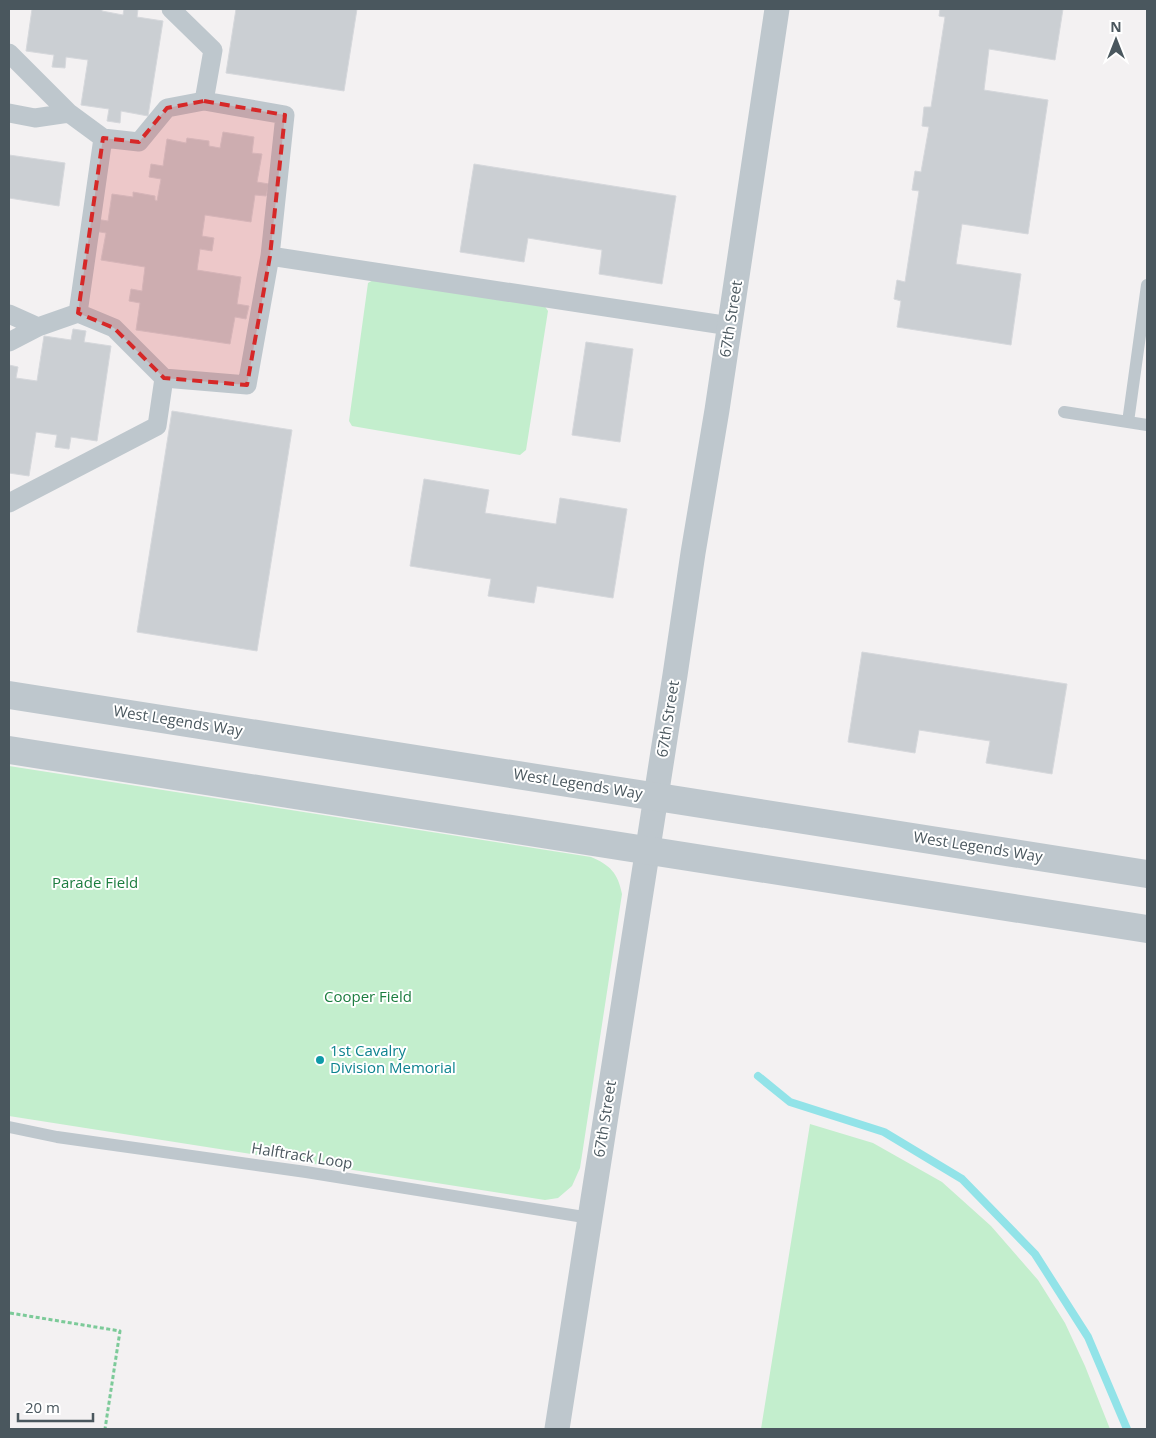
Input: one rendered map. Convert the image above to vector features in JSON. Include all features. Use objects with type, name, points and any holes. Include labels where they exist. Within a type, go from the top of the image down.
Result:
[{"type":"street","points":[[171,9],[213,50],[204,101]]},
{"type":"street","name":"67th Street","points":[[557,1429],[730,326],[777,9]]},
{"type":"street","points":[[9,53],[69,113],[103,138],[139,142],[167,108],[204,101],[286,115],[270,256],[247,385],[164,378],[114,328],[78,314],[38,327],[9,342]]},
{"type":"street","points":[[9,114],[35,118],[69,113]]},
{"type":"street","points":[[78,314],[103,138]]},
{"type":"street","points":[[270,256],[730,326]]},
{"type":"street","points":[[9,314],[38,327]]},
{"type":"street","points":[[9,503],[157,426],[164,378]]},
{"type":"street","name":"West Legends Way","points":[[9,695],[1147,874]]},
{"type":"street","points":[[9,750],[1147,929]]},
{"type":"lane","points":[[1128,422],[1147,285]]},
{"type":"lane","points":[[1064,412],[1147,425]]},
{"type":"lane","name":"Halftrack Loop","points":[[9,1127],[58,1137],[306,1172],[590,1218]]},
{"type":"path","points":[[10,1312],[120,1331],[105,1429]]},
{"type":"highlighted area","points":[[204,101],[285,115],[270,256],[247,385],[164,378],[114,328],[78,313],[103,138],[139,142],[167,108]]},
{"type":"green space","points":[[375,279],[544,305],[548,311],[526,450],[520,455],[352,426],[349,421],[368,283]]},
{"type":"green space","name":"Cooper Field","points":[[9,766],[591,857],[603,863],[615,875],[622,894],[580,1168],[572,1186],[558,1198],[545,1200],[9,1116]]},
{"type":"green space","points":[[810,1124],[873,1143],[942,1182],[991,1226],[1038,1280],[1065,1323],[1085,1366],[1110,1429],[761,1429]]},
{"type":"building","points":[[32,9],[102,9],[102,11],[123,15],[124,9],[138,9],[137,17],[163,21],[148,116],[121,111],[120,123],[107,121],[109,109],[81,105],[88,60],[66,57],[65,68],[52,67],[54,55],[26,51]]},
{"type":"building","points":[[236,9],[357,9],[344,91],[226,73]]},
{"type":"building","points":[[940,9],[1063,9],[1055,60],[989,49],[984,90],[1048,100],[1028,234],[962,224],[956,264],[1021,274],[1011,345],[897,327],[901,301],[894,299],[897,280],[905,282],[919,191],[912,190],[915,171],[921,172],[929,127],[922,126],[924,107],[931,107],[945,17],[939,16]]},
{"type":"building","points":[[223,132],[254,137],[252,153],[262,154],[257,182],[269,184],[266,196],[255,195],[251,222],[205,215],[202,236],[214,238],[212,251],[200,249],[197,270],[241,277],[237,304],[249,306],[246,319],[235,317],[230,344],[136,330],[140,303],[129,301],[131,289],[142,291],[145,267],[101,260],[106,233],[94,231],[96,219],[108,221],[112,194],[133,197],[133,192],[155,196],[157,201],[161,179],[149,177],[151,164],[163,166],[167,139],[186,143],[187,138],[209,141],[209,146],[220,148]]},
{"type":"building","points":[[9,155],[65,163],[59,206],[9,198]]},
{"type":"building","points":[[474,164],[676,196],[662,284],[599,274],[602,250],[528,238],[524,262],[460,252]]},
{"type":"building","points":[[73,329],[86,331],[84,342],[111,346],[97,441],[71,437],[69,449],[55,447],[57,435],[36,432],[29,476],[9,473],[9,365],[18,367],[16,378],[37,381],[44,336],[71,340]]},
{"type":"building","points":[[586,342],[633,349],[620,442],[572,435]]},
{"type":"building","points":[[172,411],[292,430],[257,651],[137,632]]},
{"type":"building","points":[[424,479],[489,490],[485,513],[556,524],[560,498],[627,509],[613,598],[537,586],[534,603],[488,596],[491,579],[410,566]]},
{"type":"building","points":[[862,652],[1067,684],[1052,774],[986,763],[990,741],[919,730],[915,753],[848,742]]},
{"type":"waterway","points":[[758,1076],[790,1102],[884,1132],[962,1179],[1035,1254],[1088,1337],[1127,1429]]},
{"type":"place","name":"1st Cavalry Division Memorial","points":[[320,1060]]},
{"type":"park label","name":"Parade Field","points":[[95,883]]}]
